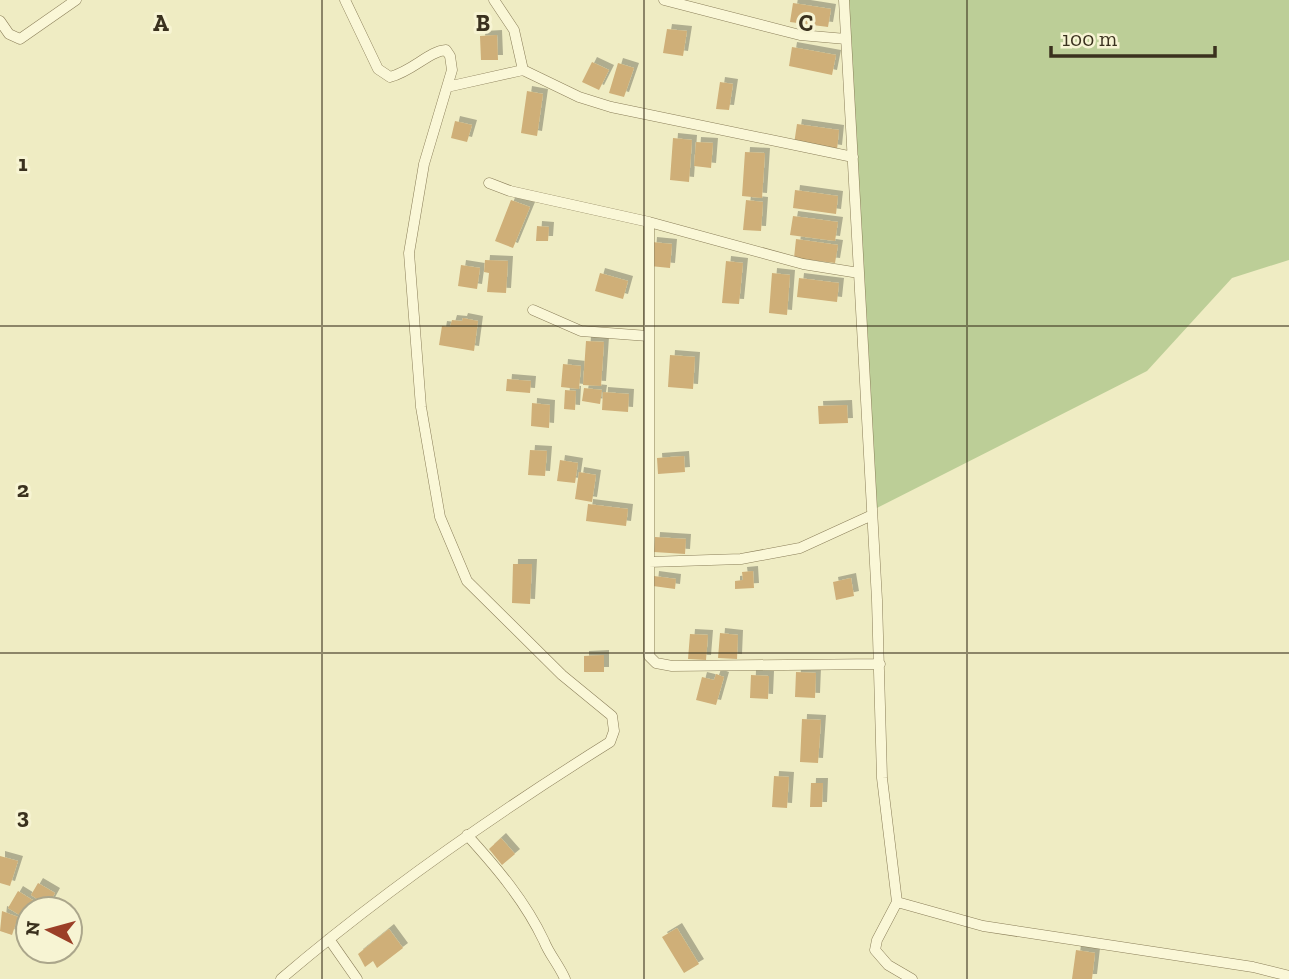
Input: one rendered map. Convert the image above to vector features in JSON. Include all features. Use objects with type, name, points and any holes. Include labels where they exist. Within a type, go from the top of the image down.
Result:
[{"type":"street","points":[[281,979],[329,939],[467,835],[610,742],[614,731],[612,716],[562,675],[467,581],[440,517],[421,407],[409,253],[424,164],[452,70],[450,56],[446,50],[437,51],[407,73],[390,77],[378,69],[345,0]]},
{"type":"street","points":[[495,0],[514,30],[523,69]]},
{"type":"street","points":[[664,0],[800,35],[846,39]]},
{"type":"street","points":[[844,0],[880,664],[882,778],[897,902],[877,940],[875,950],[888,965],[912,979]]},
{"type":"street","points":[[0,21],[9,34],[20,40],[73,1]]},
{"type":"street","points":[[447,87],[523,69],[579,97],[611,107],[852,157]]},
{"type":"street","points":[[489,183],[510,191],[649,222],[803,264],[859,273]]},
{"type":"street","points":[[649,222],[649,656],[656,663],[880,664]]},
{"type":"street","points":[[533,310],[581,331],[648,336]]},
{"type":"street","points":[[649,562],[741,559],[800,548],[870,516]]},
{"type":"street","points":[[467,835],[506,878],[540,930],[544,944],[551,951],[565,979]]},
{"type":"street","points":[[897,902],[984,926],[1253,967],[1289,976]]},
{"type":"street","points":[[329,939],[357,979]]},
{"type":"green space","points":[[849,0],[1289,0],[1289,260],[1232,278],[1147,371],[869,512]]},
{"type":"building","points":[[793,3],[831,9],[828,27],[790,22]]},
{"type":"building","points":[[667,29],[687,31],[683,56],[663,53]]},
{"type":"building","points":[[497,35],[498,60],[481,60],[480,36]]},
{"type":"building","points":[[792,47],[836,55],[832,75],[789,66]]},
{"type":"building","points":[[592,62],[609,70],[599,90],[582,82]]},
{"type":"building","points":[[618,63],[634,68],[624,97],[609,93]]},
{"type":"building","points":[[720,82],[733,84],[729,110],[716,109]]},
{"type":"building","points":[[527,91],[543,94],[537,136],[521,133]]},
{"type":"building","points":[[455,121],[472,125],[467,142],[451,138]]},
{"type":"building","points":[[797,124],[839,130],[837,150],[794,144]]},
{"type":"building","points":[[673,138],[692,140],[689,182],[670,180]]},
{"type":"building","points":[[696,142],[713,143],[711,168],[694,166]]},
{"type":"building","points":[[745,152],[765,153],[762,198],[742,196]]},
{"type":"building","points":[[795,190],[838,196],[836,214],[793,208]]},
{"type":"building","points":[[511,200],[530,207],[513,248],[495,241]]},
{"type":"building","points":[[746,200],[763,202],[761,231],[743,230]]},
{"type":"building","points":[[793,216],[838,222],[835,241],[790,235]]},
{"type":"building","points":[[537,226],[549,227],[548,241],[536,241]]},
{"type":"building","points":[[796,239],[838,245],[835,263],[794,258]]},
{"type":"building","points":[[652,242],[672,244],[670,268],[650,266]]},
{"type":"building","points":[[485,260],[508,261],[506,293],[487,292],[489,273],[484,272]]},
{"type":"building","points":[[726,261],[743,263],[739,304],[722,303]]},
{"type":"building","points":[[461,265],[480,268],[477,289],[458,286]]},
{"type":"building","points":[[600,273],[628,281],[623,299],[595,291]]},
{"type":"building","points":[[772,273],[790,275],[787,315],[769,313]]},
{"type":"building","points":[[799,278],[839,283],[837,302],[797,297]]},
{"type":"building","points":[[463,318],[478,321],[474,351],[439,345],[442,326],[450,327],[452,320],[462,321]]},
{"type":"building","points":[[586,341],[604,342],[601,386],[583,385]]},
{"type":"building","points":[[670,355],[695,357],[693,389],[668,387]]},
{"type":"building","points":[[563,364],[581,366],[579,389],[561,387]]},
{"type":"building","points":[[507,379],[531,381],[530,393],[506,391]]},
{"type":"building","points":[[584,388],[602,390],[600,404],[582,401]]},
{"type":"building","points":[[565,390],[576,391],[575,410],[564,409]]},
{"type":"building","points":[[603,392],[629,394],[628,412],[602,410]]},
{"type":"building","points":[[532,403],[550,405],[549,428],[531,426]]},
{"type":"building","points":[[847,405],[848,423],[819,424],[818,406]]},
{"type":"building","points":[[530,450],[547,451],[545,476],[528,475]]},
{"type":"building","points":[[684,456],[685,472],[658,474],[657,458]]},
{"type":"building","points":[[560,460],[578,463],[575,483],[557,481]]},
{"type":"building","points":[[579,472],[596,475],[592,502],[575,499]]},
{"type":"building","points":[[588,504],[628,509],[626,526],[586,521]]},
{"type":"building","points":[[655,537],[686,539],[685,554],[654,552]]},
{"type":"building","points":[[513,564],[532,564],[530,604],[512,603]]},
{"type":"building","points":[[753,571],[754,588],[735,589],[735,581],[743,580],[742,572]]},
{"type":"building","points":[[654,576],[676,579],[675,589],[653,586]]},
{"type":"building","points":[[851,578],[854,596],[836,600],[833,582]]},
{"type":"building","points":[[720,633],[738,635],[737,659],[718,658]]},
{"type":"building","points":[[690,634],[708,635],[706,660],[688,659]]},
{"type":"building","points":[[604,655],[604,672],[584,672],[584,656]]},
{"type":"building","points":[[796,672],[816,673],[815,698],[795,697]]},
{"type":"building","points":[[716,674],[724,677],[716,705],[696,700],[702,677],[714,680]]},
{"type":"building","points":[[751,675],[769,676],[768,699],[750,698]]},
{"type":"building","points":[[802,719],[821,720],[818,763],[800,762]]},
{"type":"building","points":[[774,776],[789,777],[787,808],[772,807]]},
{"type":"building","points":[[811,783],[823,783],[822,807],[810,807]]},
{"type":"building","points":[[501,838],[515,854],[502,865],[489,849]]},
{"type":"building","points":[[0,856],[18,861],[10,886],[0,883]]},
{"type":"building","points":[[38,883],[55,893],[54,895],[31,895]]},
{"type":"building","points":[[14,898],[14,912],[8,908]]},
{"type":"building","points":[[2,911],[14,916],[12,935],[0,931]]},
{"type":"building","points":[[677,928],[699,964],[684,973],[662,937]]},
{"type":"building","points":[[389,929],[403,948],[377,968],[373,961],[365,967],[358,954]]},
{"type":"building","points":[[1076,950],[1095,953],[1092,979],[1072,979]]}]
